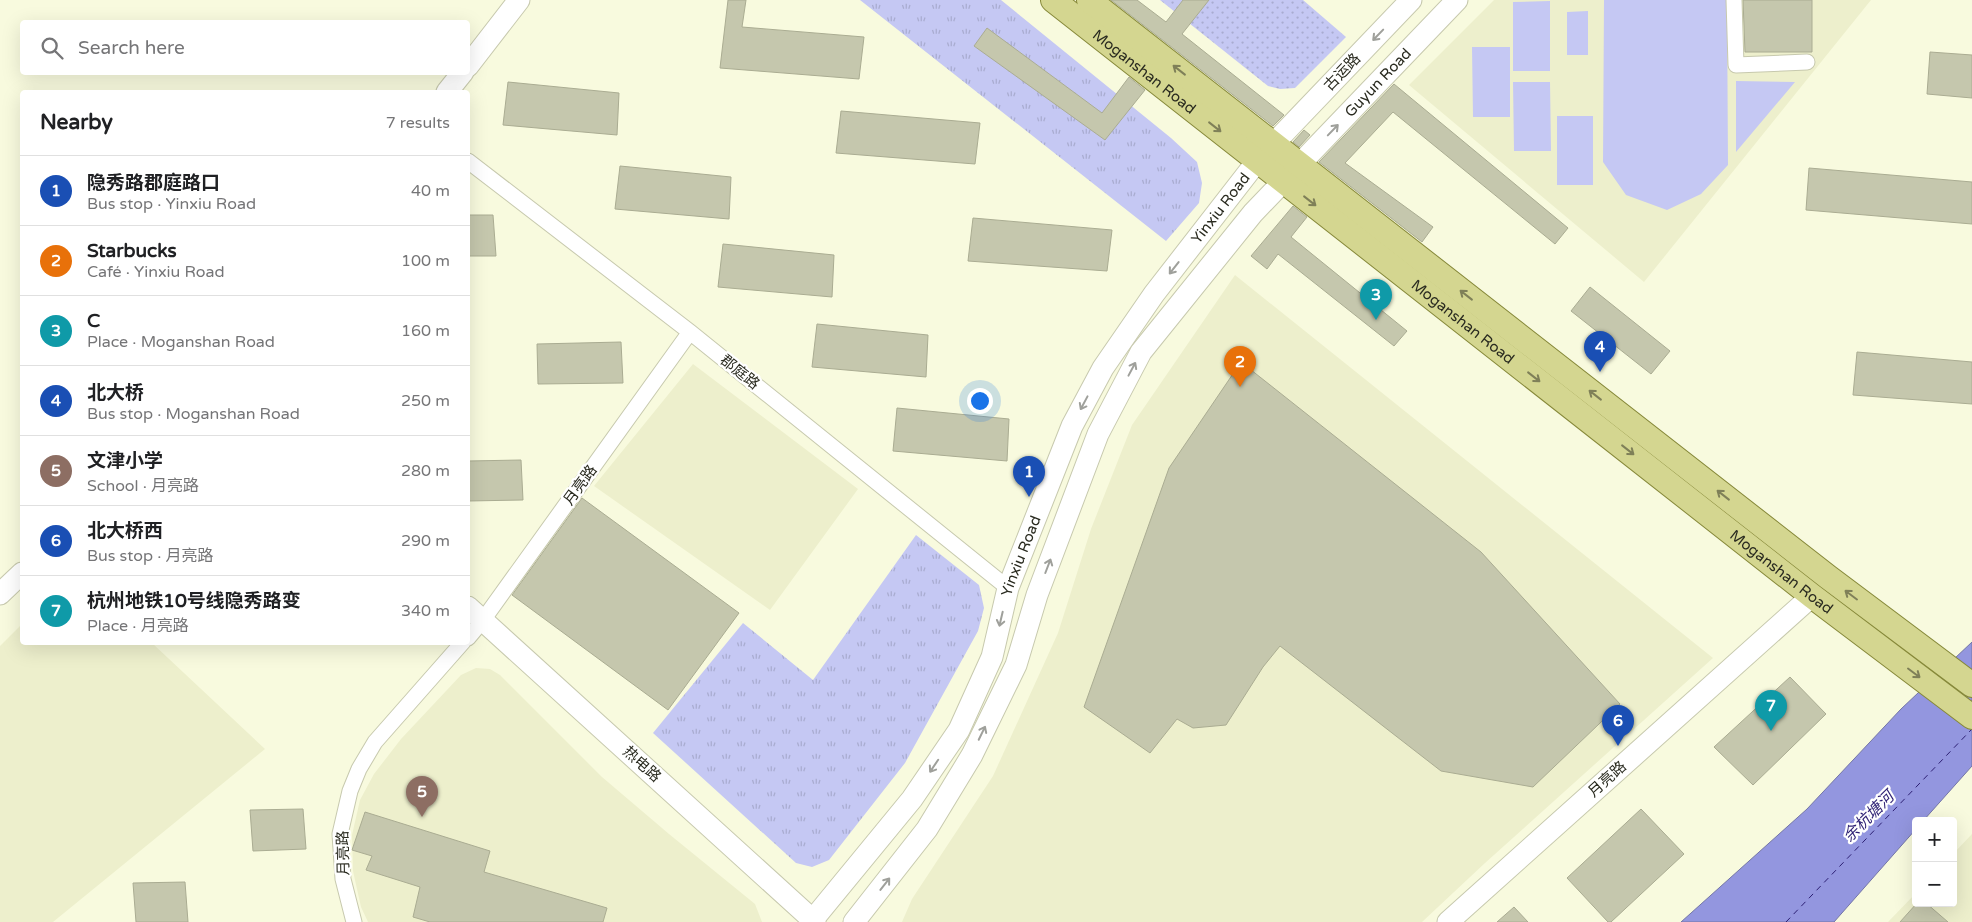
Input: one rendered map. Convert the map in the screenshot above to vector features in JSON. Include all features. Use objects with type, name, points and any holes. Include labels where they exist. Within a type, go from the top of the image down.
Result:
[{"type":"main road","points":[[470,63],[519,0]]},
{"type":"main road","name":"Moganshan Road","points":[[1053,0],[1265,152],[1972,685]]},
{"type":"main road","name":"Moganshan Road","points":[[1089,0],[1265,152]]},
{"type":"main road","name":"古运路","points":[[1265,152],[1412,0]]},
{"type":"main road","name":"Guyun Road","points":[[1292,173],[1457,0]]},
{"type":"main road","points":[[448,90],[460,75]]},
{"type":"main road","name":"Yinxiu Road","points":[[813,921],[912,799],[959,730],[992,656],[1008,588],[1072,426],[1102,368],[1154,294],[1265,152]]},
{"type":"main road","name":"Moganshan Road","points":[[1292,173],[1812,596],[1972,717]]},
{"type":"main road","name":"Yinxiu Road","points":[[854,922],[927,829],[976,747],[1016,665],[1037,595],[1098,434],[1141,352],[1253,213],[1292,173]]},
{"type":"main road","points":[[0,594],[20,575]]},
{"type":"main road","name":"月亮路","points":[[1448,922],[1812,596]]},
{"type":"main road","name":"热电路","points":[[475,613],[813,921]]},
{"type":"street","points":[[1734,0],[1736,65],[1807,62]]},
{"type":"street","name":"郡庭路","points":[[470,163],[690,332],[1008,588]]},
{"type":"street","name":"月亮路","points":[[470,631],[475,613],[690,332]]},
{"type":"street","name":"月亮路","points":[[354,922],[343,879],[340,834],[350,791],[358,769],[375,742],[460,645]]},
{"type":"shaded area","points":[[1494,0],[1871,0],[1644,282],[1409,85]]},
{"type":"shaded area","points":[[1235,275],[1713,658],[1422,922],[902,922],[912,899],[993,776],[1058,633],[1091,529],[1132,425]]},
{"type":"shaded area","points":[[693,364],[858,489],[770,610],[594,486]]},
{"type":"shaded area","points":[[20,626],[20,645],[154,645],[265,749],[53,922],[0,922],[0,646]]},
{"type":"shaded area","points":[[476,668],[490,669],[500,675],[602,777],[755,904],[762,922],[368,922],[361,907],[353,871],[352,835],[360,800],[374,774],[401,739],[461,675]]},
{"type":"shaded area","points":[[1972,834],[1972,922],[1888,922],[1912,897],[1912,907],[1957,907],[1957,850]]},
{"type":"green space","points":[[860,0],[1001,0],[1171,138],[1197,162],[1202,183],[1199,203],[1166,241]]},
{"type":"green space","points":[[1160,0],[1303,0],[1346,37],[1295,88],[1280,89],[1268,86]]},
{"type":"green space","points":[[1604,0],[1727,0],[1728,165],[1701,194],[1667,210],[1626,195],[1603,162]]},
{"type":"green space","points":[[1550,1],[1550,71],[1513,71],[1513,2]]},
{"type":"green space","points":[[1588,11],[1588,55],[1567,55],[1567,12]]},
{"type":"green space","points":[[1472,47],[1510,47],[1510,117],[1473,117]]},
{"type":"green space","points":[[1736,81],[1795,82],[1736,152]]},
{"type":"green space","points":[[1513,82],[1550,82],[1551,151],[1514,151]]},
{"type":"green space","points":[[1557,116],[1593,116],[1593,185],[1557,185]]},
{"type":"green space","points":[[916,535],[979,585],[984,608],[978,631],[905,763],[829,860],[812,867],[796,863],[653,733],[743,623],[813,680]]},
{"type":"water","name":"余杭塘河","points":[[1972,642],[1972,766],[1927,817],[1912,817],[1912,834],[1834,922],[1681,922],[1807,809],[1901,709]]},
{"type":"building","points":[[728,0],[746,0],[742,27],[864,37],[859,79],[720,68]]},
{"type":"building","points":[[1111,0],[1137,0],[1166,22],[1183,0],[1209,0],[1182,34],[1284,115],[1273,126]]},
{"type":"building","points":[[1743,0],[1812,0],[1812,52],[1745,52]]},
{"type":"building","points":[[987,28],[1102,113],[1129,77],[1145,90],[1105,140],[974,46]]},
{"type":"building","points":[[1930,52],[1972,55],[1972,98],[1927,94]]},
{"type":"building","points":[[508,82],[619,93],[617,135],[503,125]]},
{"type":"building","points":[[1394,84],[1568,228],[1555,244],[1393,112],[1345,163],[1433,227],[1422,242],[1319,162]]},
{"type":"building","points":[[841,111],[980,123],[975,164],[836,153]]},
{"type":"building","points":[[1304,130],[1310,135],[1299,147],[1293,142]]},
{"type":"building","points":[[620,166],[731,177],[729,219],[615,209]]},
{"type":"building","points":[[1809,168],[1972,182],[1972,224],[1806,210]]},
{"type":"building","points":[[1293,206],[1307,217],[1291,237],[1407,331],[1394,346],[1278,254],[1267,269],[1251,256]]},
{"type":"building","points":[[470,215],[493,215],[496,256],[470,256]]},
{"type":"building","points":[[973,218],[1112,230],[1107,271],[968,261]]},
{"type":"building","points":[[723,244],[834,255],[832,297],[718,287]]},
{"type":"building","points":[[1590,287],[1670,351],[1651,374],[1571,311]]},
{"type":"building","points":[[817,324],[928,335],[926,377],[812,367]]},
{"type":"building","points":[[621,342],[623,383],[538,384],[537,344]]},
{"type":"building","points":[[1857,352],[1972,362],[1972,404],[1853,395]]},
{"type":"building","points":[[1241,362],[1481,552],[1620,704],[1533,787],[1441,771],[1280,646],[1263,667],[1226,725],[1193,728],[1177,719],[1150,753],[1084,707],[1169,468]]},
{"type":"building","points":[[897,408],[1009,419],[1007,461],[893,451]]},
{"type":"building","points":[[521,460],[523,500],[470,501],[470,461]]},
{"type":"building","points":[[582,498],[739,613],[668,710],[512,595]]},
{"type":"building","points":[[1790,677],[1826,714],[1753,785],[1714,747]]},
{"type":"building","points":[[303,809],[306,849],[253,851],[250,810]]},
{"type":"building","points":[[1641,809],[1684,854],[1611,922],[1608,922],[1567,878]]},
{"type":"building","points":[[365,812],[490,851],[484,872],[607,908],[603,922],[430,922],[413,917],[420,887],[366,870],[372,856],[352,850]]},
{"type":"building","points":[[185,882],[188,922],[136,922],[133,883]]},
{"type":"building","points":[[1514,907],[1528,922],[1497,922]]},
{"type":"building","points":[[1913,907],[1931,907],[1948,922],[1900,922]]},
{"type":"ferry route","points":[[1786,922],[1972,729]]},
{"type":"place","name":"C","points":[[1376,320]]},
{"type":"place","name":"北大桥","points":[[1600,372]]},
{"type":"place","name":"Starbucks","points":[[1240,387]]},
{"type":"place","name":"隐秀路郡庭路口","points":[[1029,497]]},
{"type":"place","name":"杭州地铁10号线隐秀路变","points":[[1771,731]]},
{"type":"place","name":"北大桥西","points":[[1618,746]]},
{"type":"place","name":"文津小学","points":[[422,817]]}]
